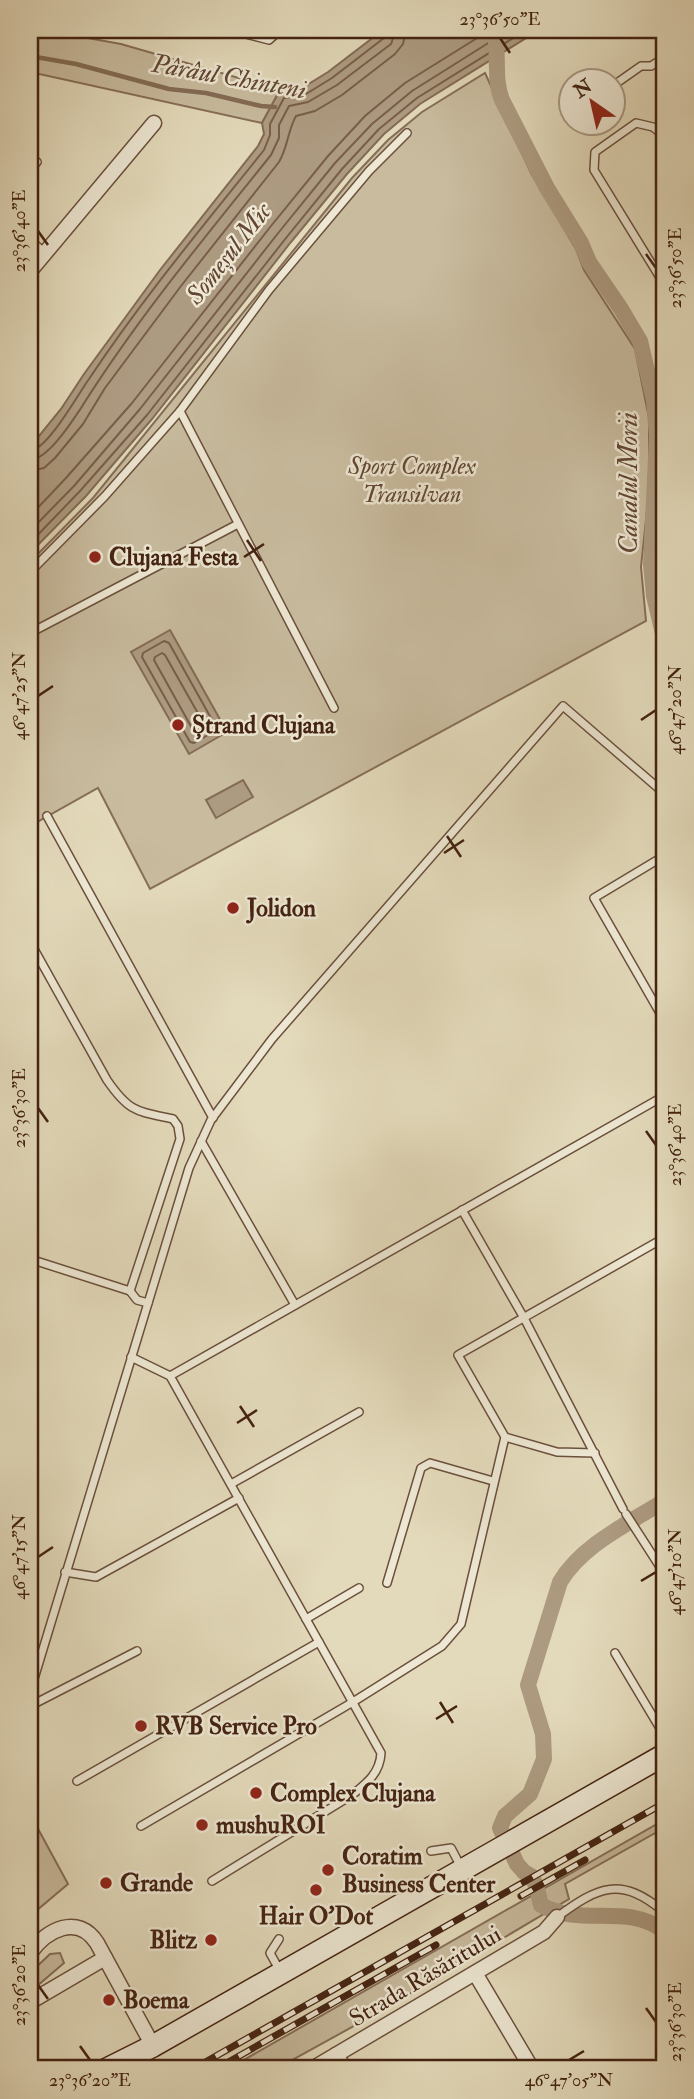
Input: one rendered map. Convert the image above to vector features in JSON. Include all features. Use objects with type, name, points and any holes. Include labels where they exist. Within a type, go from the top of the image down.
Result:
[{"type":"street","points":[[30,271],[154,122]]},
{"type":"street","points":[[107,2069],[282,1974],[664,1755]]},
{"type":"street","name":"Strada Răsăritului","points":[[312,2069],[544,1932],[556,1917]]},
{"type":"street","points":[[30,1953],[45,1936],[58,1928],[68,1927],[88,1933],[105,1958],[153,2046]]},
{"type":"street","points":[[30,2002],[105,1958]]},
{"type":"street","points":[[475,1973],[532,2069]]},
{"type":"street","points":[[337,2055],[345,2069]]},
{"type":"lane","points":[[230,30],[269,40],[279,30]]},
{"type":"lane","points":[[628,75],[641,66],[651,66],[664,58]]},
{"type":"lane","points":[[664,136],[653,127],[636,123],[595,152],[594,170],[664,284]]},
{"type":"lane","points":[[30,572],[105,496],[180,411],[269,290],[369,172],[407,133]]},
{"type":"lane","points":[[30,170],[37,162]]},
{"type":"lane","points":[[30,240],[45,253]]},
{"type":"lane","points":[[180,411],[334,708]]},
{"type":"lane","points":[[30,633],[238,524]]},
{"type":"lane","points":[[30,1692],[189,1168],[213,1118],[272,1039],[563,706],[664,793]]},
{"type":"lane","points":[[47,816],[213,1118]]},
{"type":"lane","points":[[664,856],[594,898],[664,1020]]},
{"type":"lane","points":[[30,942],[107,1080],[128,1106],[139,1112],[173,1119],[180,1132],[180,1139],[130,1290]]},
{"type":"lane","points":[[170,1376],[664,1096]]},
{"type":"lane","points":[[201,1141],[295,1305]]},
{"type":"lane","points":[[462,1210],[524,1318],[624,1512],[664,1573]]},
{"type":"lane","points":[[595,1453],[557,1452],[505,1437],[458,1356],[664,1238]]},
{"type":"lane","points":[[30,1259],[130,1290],[137,1300],[148,1303]]},
{"type":"lane","points":[[131,1357],[170,1376],[382,1753],[380,1765],[368,1782],[352,1795],[212,1881]]},
{"type":"lane","points":[[230,1484],[359,1412]]},
{"type":"lane","points":[[141,1826],[353,1702],[442,1646],[461,1624],[505,1437]]},
{"type":"lane","points":[[387,1583],[421,1468],[430,1463],[493,1481]]},
{"type":"lane","points":[[65,1572],[96,1577],[239,1498]]},
{"type":"lane","points":[[306,1619],[359,1588]]},
{"type":"lane","points":[[77,1781],[319,1642]]},
{"type":"lane","points":[[30,1706],[137,1651]]},
{"type":"lane","points":[[615,1653],[664,1735]]},
{"type":"lane","points":[[431,1851],[451,1848],[463,1870]]},
{"type":"lane","points":[[556,1917],[584,1898],[619,1888],[635,1891],[664,1912]]},
{"type":"lane","points":[[279,1938],[270,1953],[282,1974]]},
{"type":"green space","points":[[30,30],[121,44],[280,90],[262,123],[30,72]]},
{"type":"green space","name":"Sport Complex Transilvan","points":[[485,73],[531,173],[576,249],[584,270],[635,349],[649,418],[649,491],[641,567],[646,621],[150,889],[98,788],[30,826],[30,562],[93,498],[352,178],[388,140],[422,112]]},
{"type":"green space","points":[[30,1814],[68,1884],[30,1916]]},
{"type":"green space","points":[[664,1820],[664,1828],[565,1884],[569,1899],[372,2016],[276,2069],[228,2069]]},
{"type":"green space","points":[[60,1953],[64,1963],[30,1992],[30,1973],[50,1954]]},
{"type":"water","name":"Someșul Mic","points":[[383,30],[539,30],[420,104],[384,134],[291,242],[152,419],[86,496],[30,553],[30,447],[61,409],[160,270],[258,146],[264,134],[262,123],[280,90],[302,88],[328,72]]},
{"type":"water","points":[[170,630],[227,732],[189,754],[131,652]]},
{"type":"water","points":[[243,780],[253,797],[216,818],[206,800]]},
{"type":"waterway","name":"Canalul Morii","points":[[494,30],[502,100],[589,262],[640,341],[654,400],[657,436],[651,564],[654,596],[664,638]]},
{"type":"waterway","name":"Pârâul Chinteni","points":[[30,56],[76,64],[169,89],[206,93],[275,107]]},
{"type":"waterway","name":"Canalul Morii","points":[[664,1501],[593,1546],[580,1557],[560,1582],[528,1685],[543,1734],[544,1759],[530,1794],[505,1816],[500,1828],[517,1864],[531,1876],[536,1885],[541,1905],[573,1915],[635,1918],[650,1922],[664,1931]]},
{"type":"railway","points":[[193,2069],[664,1803]]},
{"type":"railway","points":[[521,1896],[585,1860]]},
{"type":"railway","points":[[216,2069],[436,1945]]},
{"type":"place","name":"Clujana Festa","points":[[95,557]]},
{"type":"place","name":"Ștrand Clujana","points":[[178,725]]},
{"type":"place","name":"Jolidon","points":[[233,908]]},
{"type":"place","name":"RVB Service Pro","points":[[141,1726]]},
{"type":"place","name":"Complex Clujana","points":[[256,1793]]},
{"type":"place","name":"mushuROI","points":[[202,1825]]},
{"type":"place","name":"Coratim Business Center","points":[[328,1870]]},
{"type":"place","name":"Grande","points":[[106,1883]]},
{"type":"place","name":"Hair O'Dot","points":[[316,1890]]},
{"type":"place","name":"Blitz","points":[[211,1940]]},
{"type":"place","name":"Boema","points":[[109,2000]]}]
